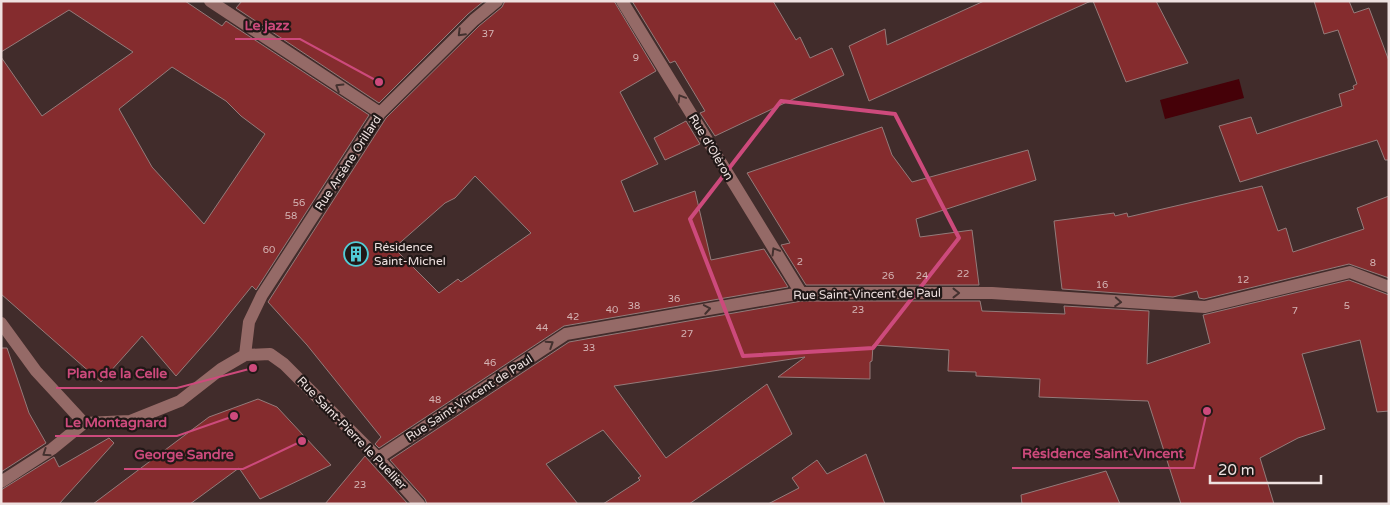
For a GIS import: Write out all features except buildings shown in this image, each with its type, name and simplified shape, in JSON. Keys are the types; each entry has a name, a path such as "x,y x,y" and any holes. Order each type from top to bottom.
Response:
{"street":[{"path":"210,1 380,113"},
{"name":"Rue Arsène Orillard","path":"245,355 249,322 262,295 380,113 474,20 497,1"},
{"name":"Rue d'Oléron","path":"622,1 800,293"},
{"name":"Rue Saint-Vincent de Paul","path":"378,458 566,334 800,293 992,293 1205,308 1350,272 1389,287"},
{"path":"1,323 36,371 84,423"},
{"name":"Rue Saint-Pierre le Puellier","path":"245,355 270,354 284,364 378,458 419,504"},
{"path":"1,482 52,449 84,423 130,421 180,401 221,369 245,355"}],"highlighted area":[{"path":"781,101 895,114 959,238 873,348 743,356 690,219"}],"shaded area":[{"path":"1239,79 1244,98 1165,119 1160,100"}],"place":[{"name":"Le jazz","path":"379,82"},
{"name":"Résidence Saint-Michel","path":"356,254"},
{"name":"Plan de la Celle","path":"253,368"},
{"name":"Résidence Saint-Vincent","path":"1207,411"},
{"name":"Le Montagnard","path":"234,416"},
{"name":"George Sandre","path":"302,441"}]}
